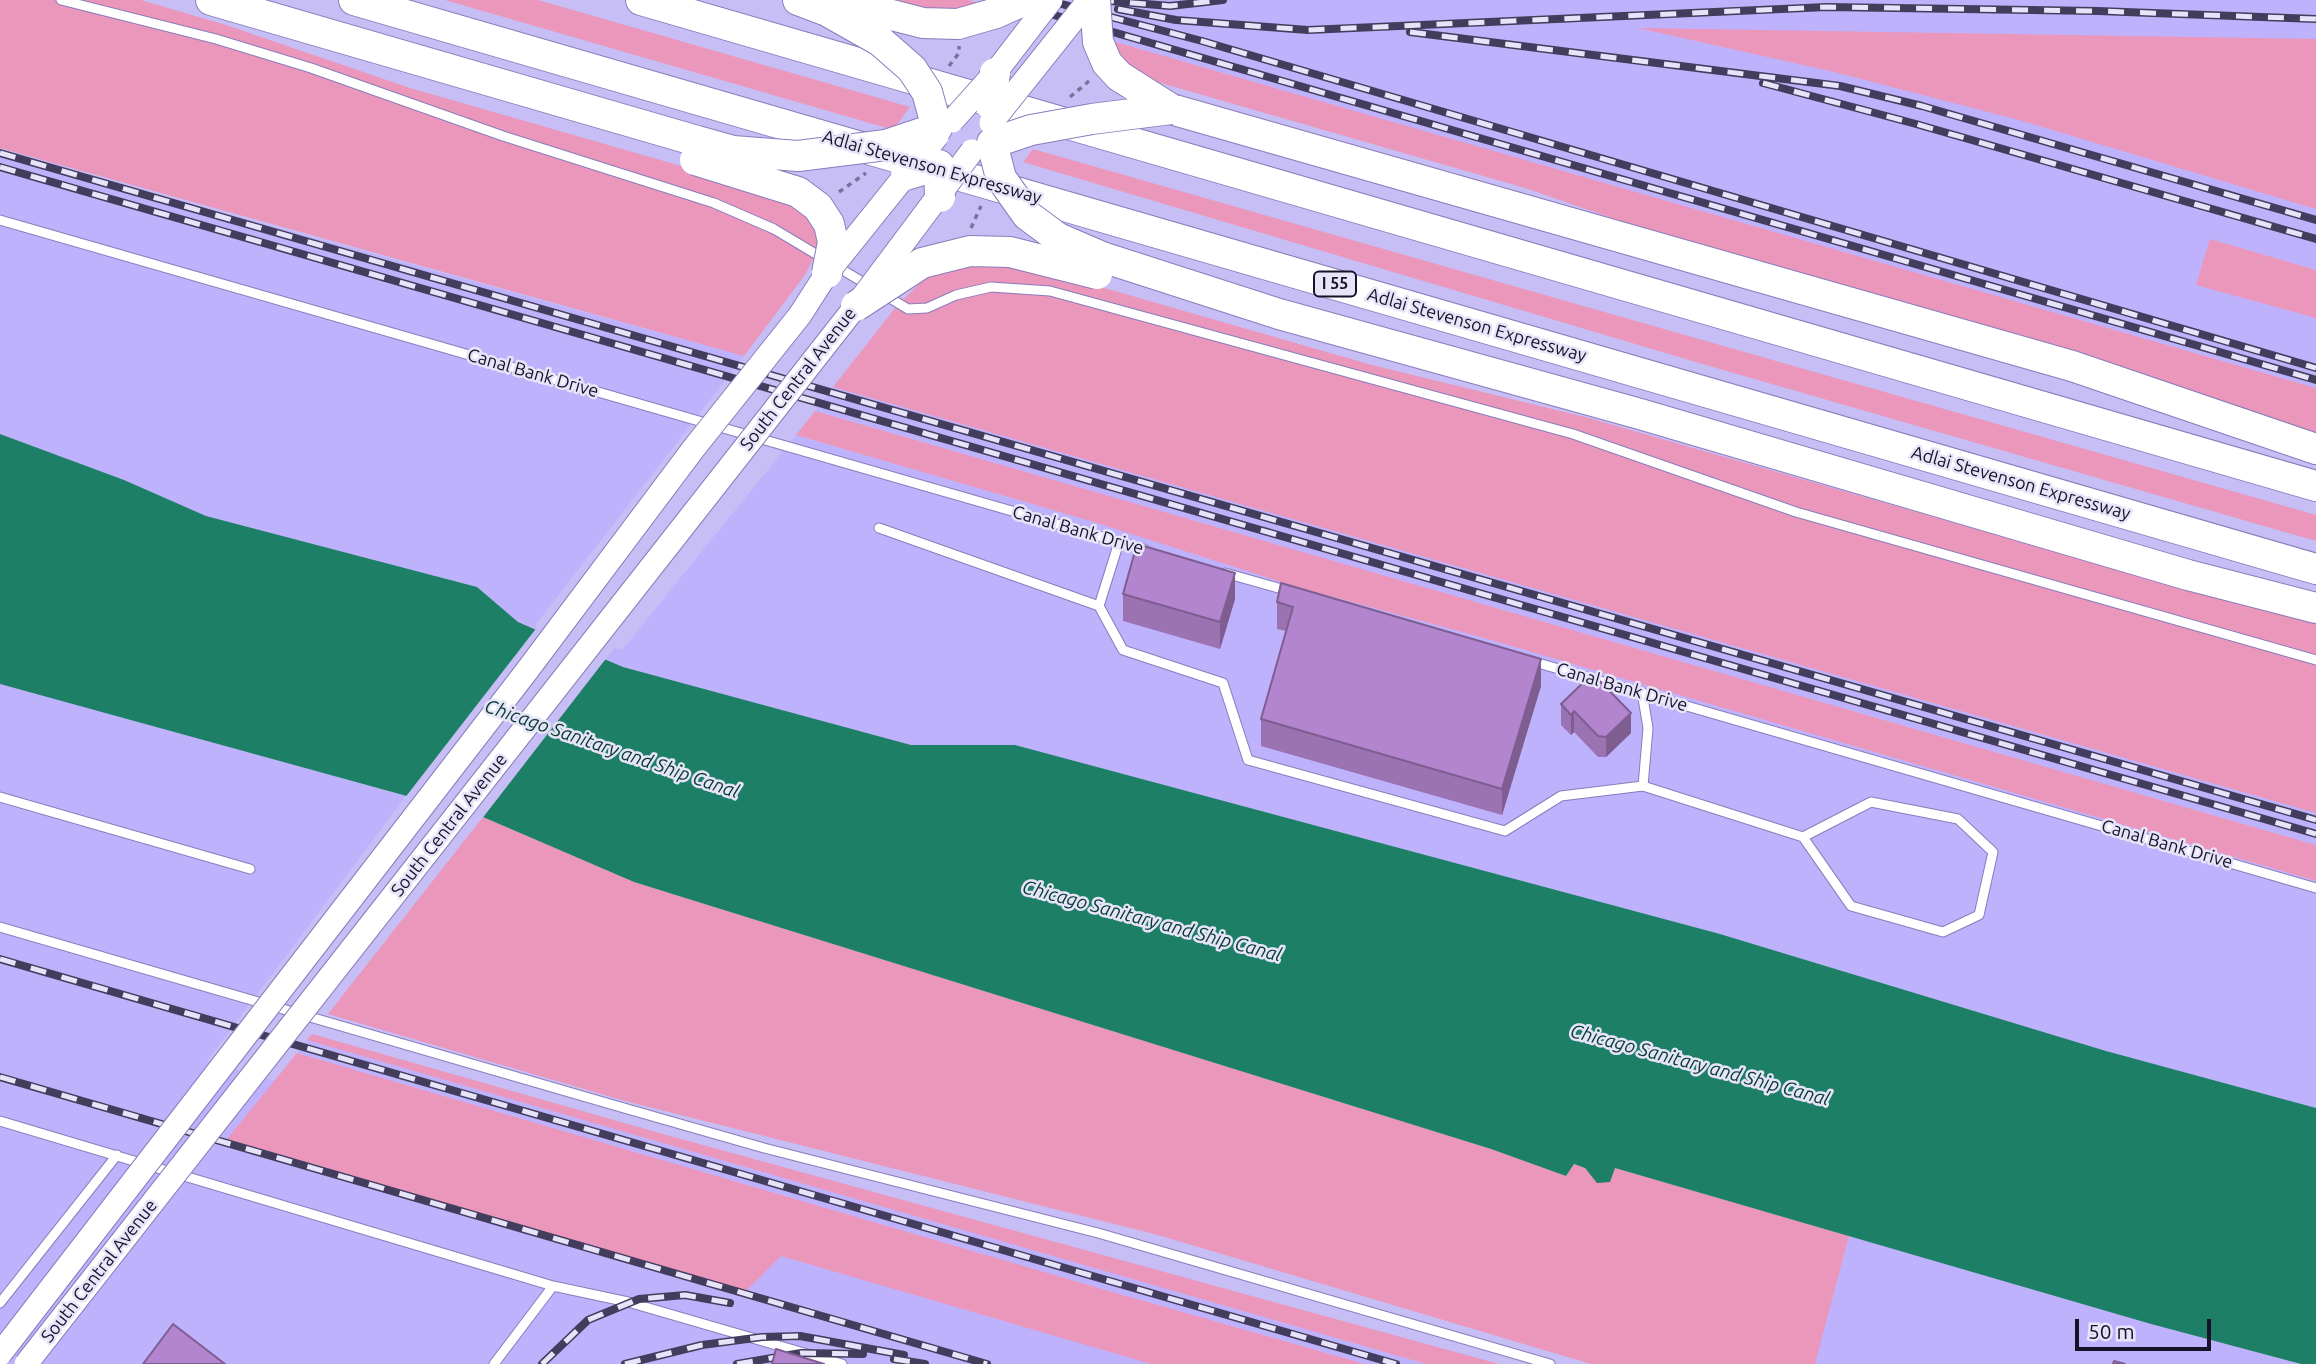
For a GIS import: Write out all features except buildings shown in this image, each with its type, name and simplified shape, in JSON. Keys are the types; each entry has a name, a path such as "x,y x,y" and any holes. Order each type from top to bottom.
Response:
{"highway":[{"path":"211,0 516,91 527,98 596,125 694,150 798,192 818,207 829,223 833,242 827,273"},
{"name":"Adlai Stevenson Expressway","path":"354,0 2316,569"},
{"path":"641,0 2316,486"},
{"path":"798,0 923,23 958,24 996,13 1025,0"},
{"path":"1095,0 1098,42 1107,63 1119,76 1171,109 2072,366 2316,449"},
{"path":"830,6 880,41 912,69 927,92 941,138 940,197"},
{"path":"694,150 798,156 941,138 993,114 1031,130 1092,118 1171,109"},
{"path":"906,175 941,138 993,114"},
{"path":"993,114 1001,178 1027,215 1100,265"},
{"path":"856,306 922,262 970,251 1010,252 1100,265 1640,414 2188,575 2316,608"}],"main road":[{"name":"South Central Avenue","path":"26,1364 940,197 993,114 1051,0"},
{"name":"South Central Avenue","path":"993,114 1089,0"},
{"name":"South Central Avenue","path":"0,1354 518,683 694,448 800,315 827,273 906,175"}],"lane":[{"path":"61,0 216,39 311,68 528,144 714,203 774,229 908,309 927,308 956,295 991,287 1051,291 1573,434 1796,512 2316,660"},
{"name":"Canal Bank Drive","path":"0,220 1159,554"},
{"path":"879,528 1099,606 1123,650 1223,683 1248,760 1505,831 1561,796 1643,786 1803,837 1851,906 1943,932 1979,915 1993,852 1958,819 1871,802 1803,837"},
{"path":"1099,606 1119,542"},
{"path":"1213,569 1293,592"},
{"name":"Canal Bank Drive","path":"1521,658 2316,888"},
{"path":"1642,692 1648,728 1643,786"},
{"path":"0,797 250,869"},
{"path":"0,927 764,1148 1098,1233 1550,1364"},
{"path":"0,1121 553,1286 628,1303 842,1364"},
{"path":"0,1303 117,1155"},
{"path":"494,1364 553,1286"}],"path":[{"path":"947,68 959,53 959,40"},
{"path":"1063,103 1089,81"},
{"path":"839,192 861,178 873,164"},
{"path":"968,233 981,206"}],"shaded area":[{"path":"0,0 141,0 226,25 410,88 789,197 806,210 818,230 818,249 805,275 744,356 0,148"},
{"path":"445,0 538,0 910,107 895,127 887,128"},
{"path":"872,0 969,0 983,4 932,13"},
{"path":"1125,0 2316,0 2316,270 2210,239 2197,285 2316,318 2316,388 1112,41 1112,23"},
{"path":"1638,28 2316,39 2316,209 2019,120 1834,72"},
{"path":"1112,41 2316,388 2316,436 1713,253 1525,188 1140,77 1118,58"},
{"path":"0,148 202,207 744,356 536,624 536,628 518,622 477,587 206,516 124,480 0,434"},
{"path":"1033,149 2316,515 2316,541 1706,365 1023,162"},
{"path":"2210,239 2316,270 2316,318 2196,285"},
{"path":"1000,262 1094,285 1372,365 1589,418 2080,559 2316,623 2316,813 833,387 896,307 923,280 955,266"},
{"path":"833,387 2316,813 2316,845 815,411"},
{"path":"815,411 2316,845 2316,881 1484,638 1297,587 1094,522 796,435"},
{"path":"796,435 1094,522 1297,587 1484,638 2316,881 2316,1108 2106,1051 1720,934 1015,745 911,745 623,667 606,659 614,648 622,650"},
{"path":"0,684 406,796 207,1061 1247,1364 0,1364"},
{"path":"483,817 634,882 1491,1149 1566,1176 1573,1164 1585,1168 1597,1182 1615,1168 1849,1236 1815,1364 1591,1364 1158,1235 625,1101 328,1014"},
{"path":"312,1034 663,1134 1499,1364 1426,1364 307,1040"},
{"path":"307,1040 1426,1364 1365,1364 1109,1291 297,1053"},
{"path":"297,1053 1365,1364 1151,1364 781,1256 746,1291 227,1139"},
{"path":"1849,1236 2151,1324 2301,1364 1815,1364"}],"water":[{"name":"Chicago Sanitary and Ship Canal","path":"0,434 124,480 206,516 477,587 518,622 623,667 911,745 1015,745 1720,934 2106,1051 2316,1108 2316,1364 2301,1364 2151,1324 1615,1168 1610,1182 1597,1183 1585,1168 1574,1164 1566,1176 1491,1149 634,882 483,817 0,684"}],"pier":[{"path":"536,624 608,656 481,820 404,799 538,626"}],"railway":[{"path":"1002,0 2316,380"},
{"path":"1046,0 1202,41 2316,368"},
{"path":"1098,0 1170,6 1223,0"},
{"path":"1118,9 1176,20 1308,30 1827,7 2098,11 2316,19"},
{"path":"1410,32 1840,86 1922,106 2316,220"},
{"path":"1763,83 2316,239"},
{"path":"0,153 2316,820"},
{"path":"0,167 2316,834"},
{"path":"0,959 1396,1364"},
{"path":"0,1077 987,1364"},
{"path":"542,1364 588,1320 639,1299 685,1295 730,1303"},
{"path":"625,1364 702,1345 762,1337 800,1336 904,1355"},
{"path":"737,1364 801,1353 863,1354"},
{"path":"894,1359 925,1364"}]}
